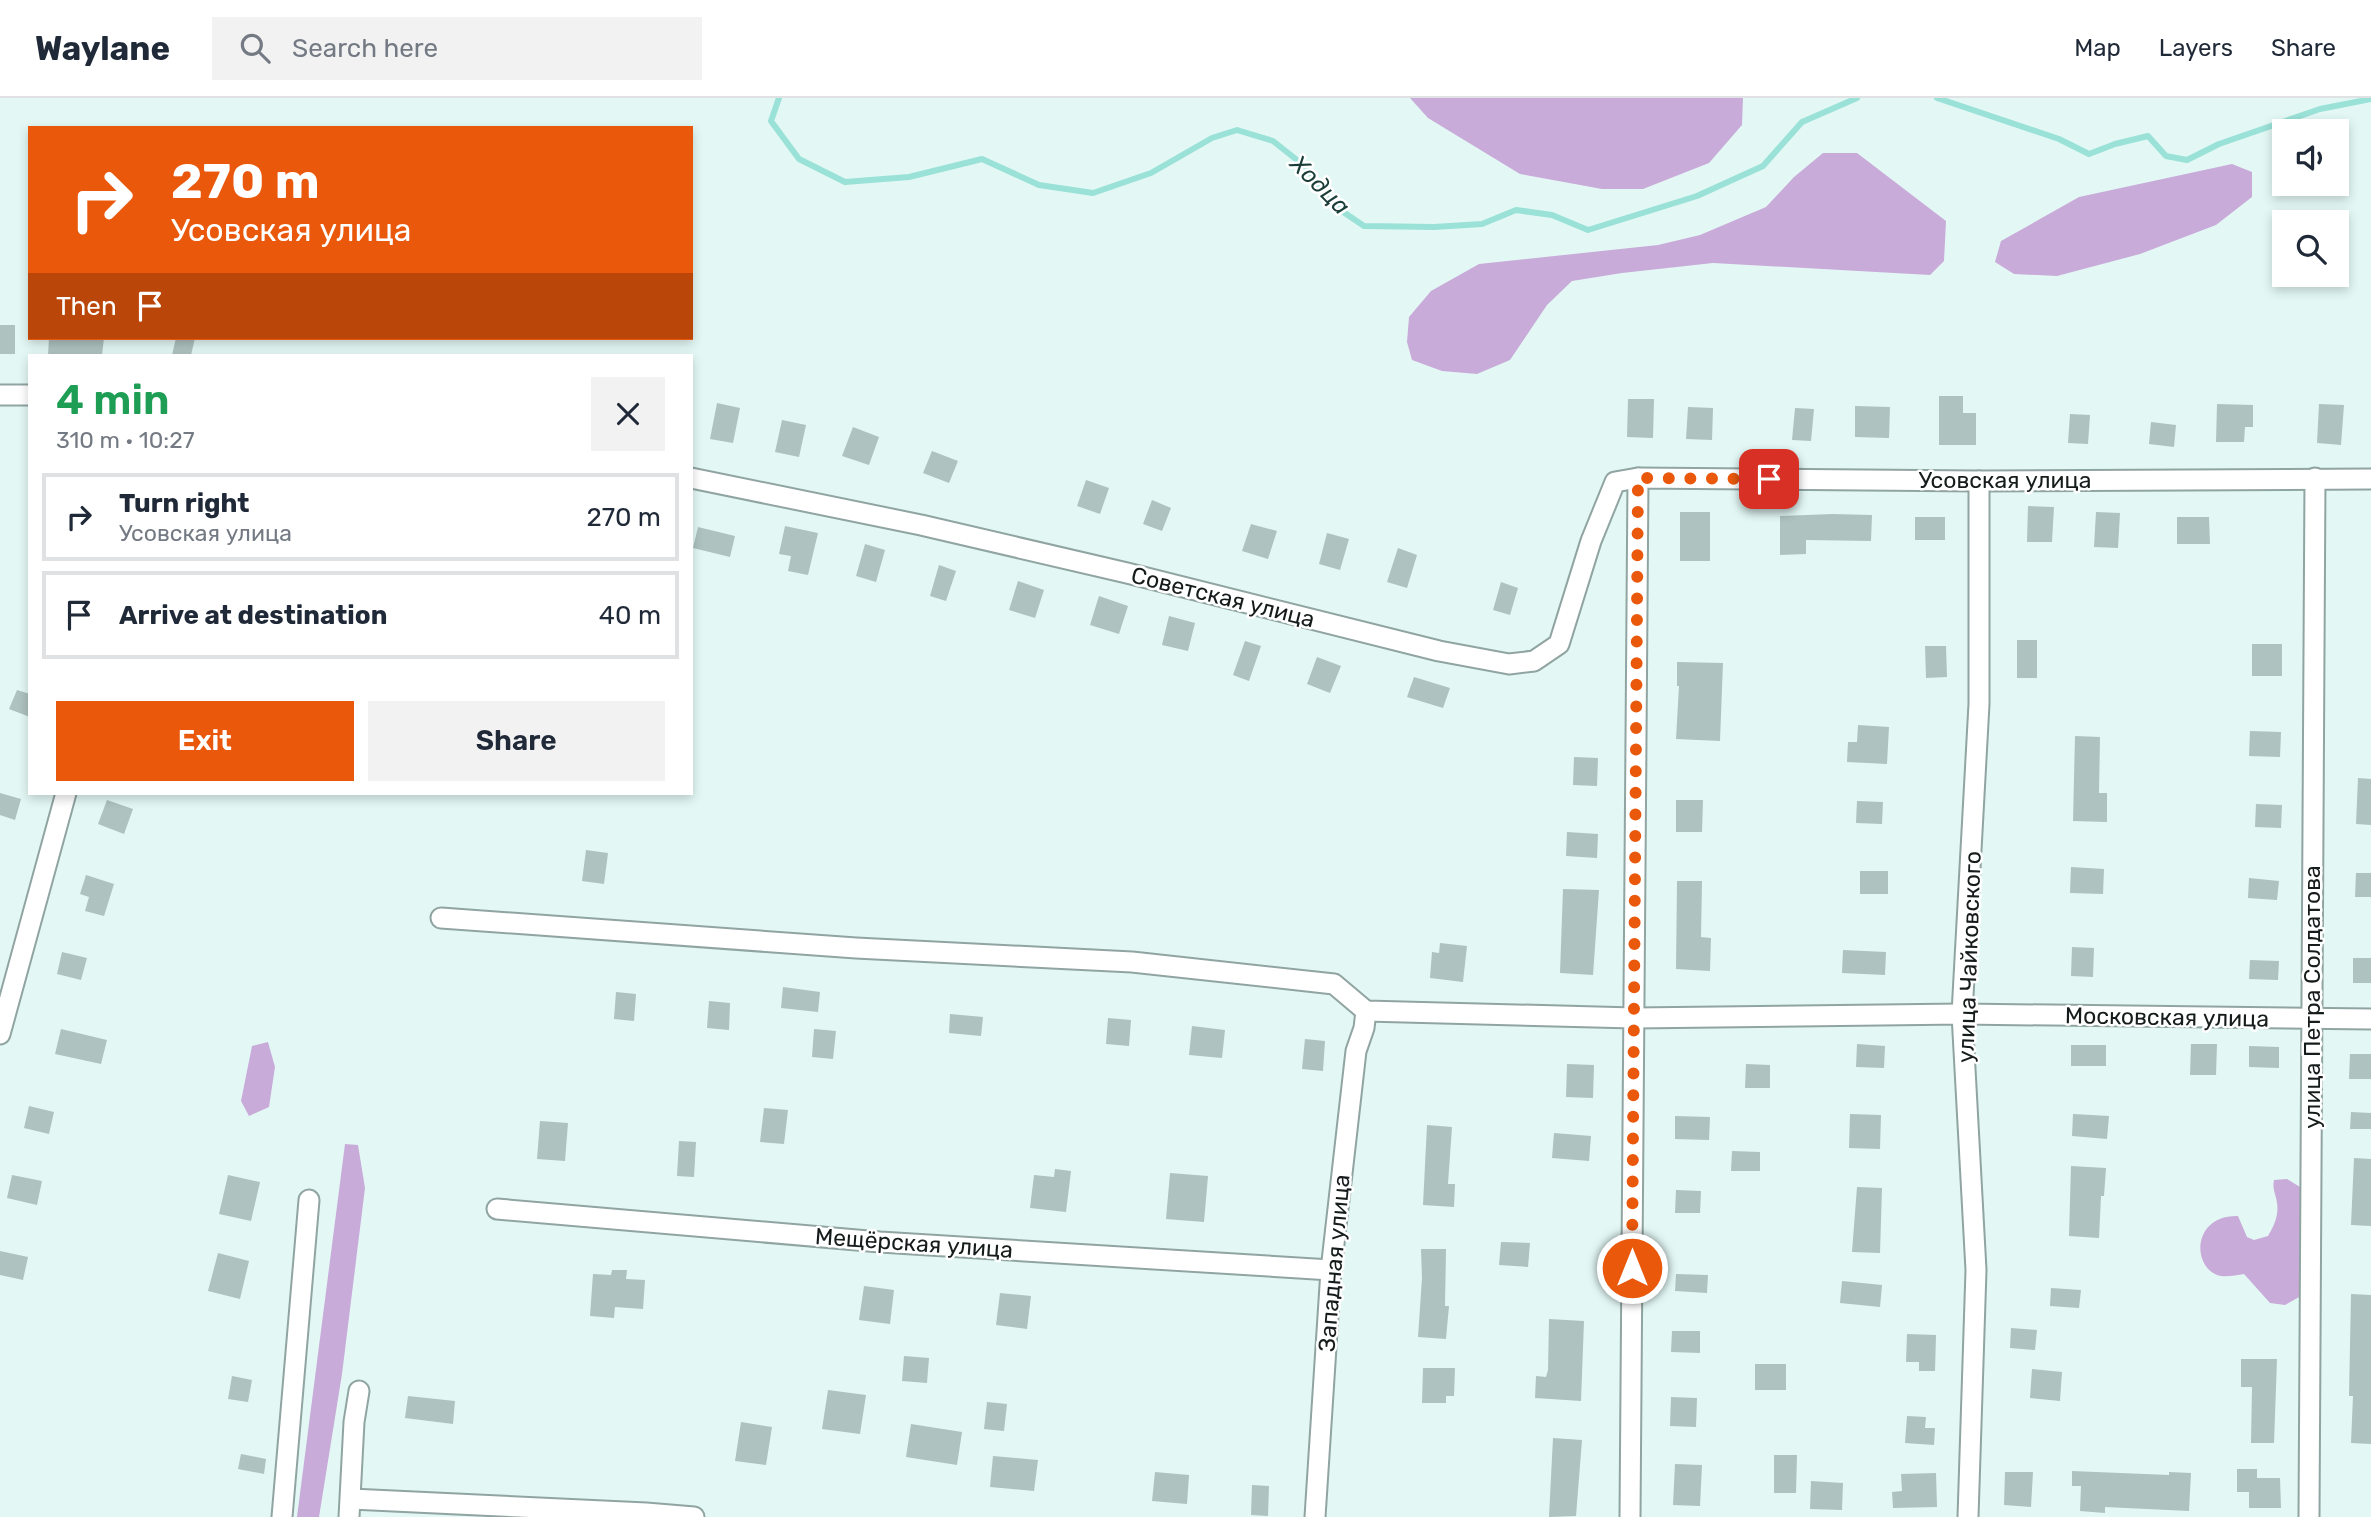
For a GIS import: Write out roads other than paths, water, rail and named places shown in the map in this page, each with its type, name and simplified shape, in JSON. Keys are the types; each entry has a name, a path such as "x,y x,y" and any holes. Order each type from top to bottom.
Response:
{"street":[{"path":"0,395 28,395"},
{"name":"Советская улица","path":"693,478 922,525 1439,651 1509,664 1534,662 1559,644 1591,541 1615,482 1638,478"},
{"path":"1630,1517 1638,478"},
{"name":"Усовская улица","path":"1638,478 1979,481 2371,479"},
{"name":"улица Петра Солдатова","path":"2309,1517 2315,478"},
{"name":"улица Чайковского","path":"1968,1517 1976,1270 1962,1014 1979,704 1979,481"},
{"path":"0,1034 65,795"},
{"path":"441,918 856,948 1132,962 1334,984 1366,1012"},
{"name":"Московская улица","path":"1366,1012 1634,1018 1962,1014 2371,1019"},
{"name":"Западная улица","path":"1315,1517 1331,1270 1356,1051 1366,1012"},
{"path":"282,1517 309,1200"},
{"name":"Мещёрская улица","path":"497,1209 880,1242 1331,1270"},
{"path":"359,1391 354,1422 350,1508 646,1513 694,1517"}],"waterway":[{"name":"Ходца","path":"779,98 771,121 799,159 845,182 909,177 982,159 1039,185 1093,193 1151,173 1212,138 1237,130 1273,141 1307,168 1330,203 1364,226 1434,227 1482,224 1516,210 1552,215 1588,230 1697,196 1763,166 1802,122 1857,98"},
{"name":"Ходца","path":"1937,98 2059,139 2089,154 2148,136 2166,156 2187,160 2219,144 2320,109 2371,99"}]}
